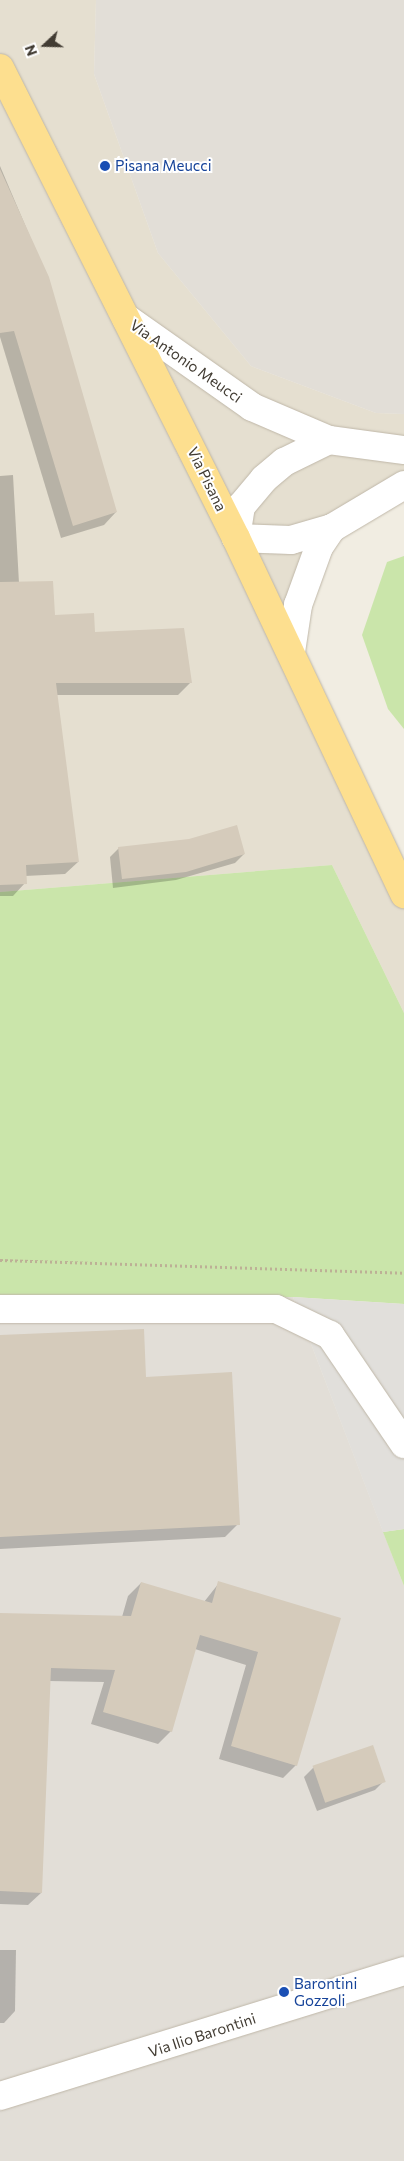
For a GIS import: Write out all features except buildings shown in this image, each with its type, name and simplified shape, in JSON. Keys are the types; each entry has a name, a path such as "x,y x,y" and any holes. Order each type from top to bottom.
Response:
{"main road":[{"name":"Via Pisana","path":"0,68 236,538 402,886"}],"street":[{"name":"Via Antonio Meucci","path":"126,318 224,390 330,440 404,450"},
{"path":"330,440 284,462 264,479 241,506 236,538 291,540 332,528 404,485"},
{"path":"291,652 308,570 332,528"},
{"path":"0,1309 276,1309 330,1336 404,1444"},
{"name":"Via Ilio Barontini","path":"0,2096 404,1970"}],"path":[{"path":"0,1260 404,1272"}],"shaded area":[{"path":"0,0 96,0 94,74 158,253 251,366 376,413 404,414 404,485 332,528 291,652 404,881 404,1013 332,865 0,892"},
{"path":"96,0 404,0 404,414 376,413 251,366 158,253 94,74"},
{"path":"293,1297 404,1586 404,2161 0,2161 0,1300"},
{"path":"293,1297 404,1304 404,1529 383,1532"}],"green space":[{"path":"404,556 404,729 388,709 362,635 387,562"},
{"path":"332,865 404,1013 404,1304 293,1297 0,1300 0,892"},
{"path":"404,1529 404,1586 383,1532"}],"place":[{"name":"Pisana Meucci","path":"105,166"},
{"name":"Barontini Gozzoli","path":"284,1992"}]}
